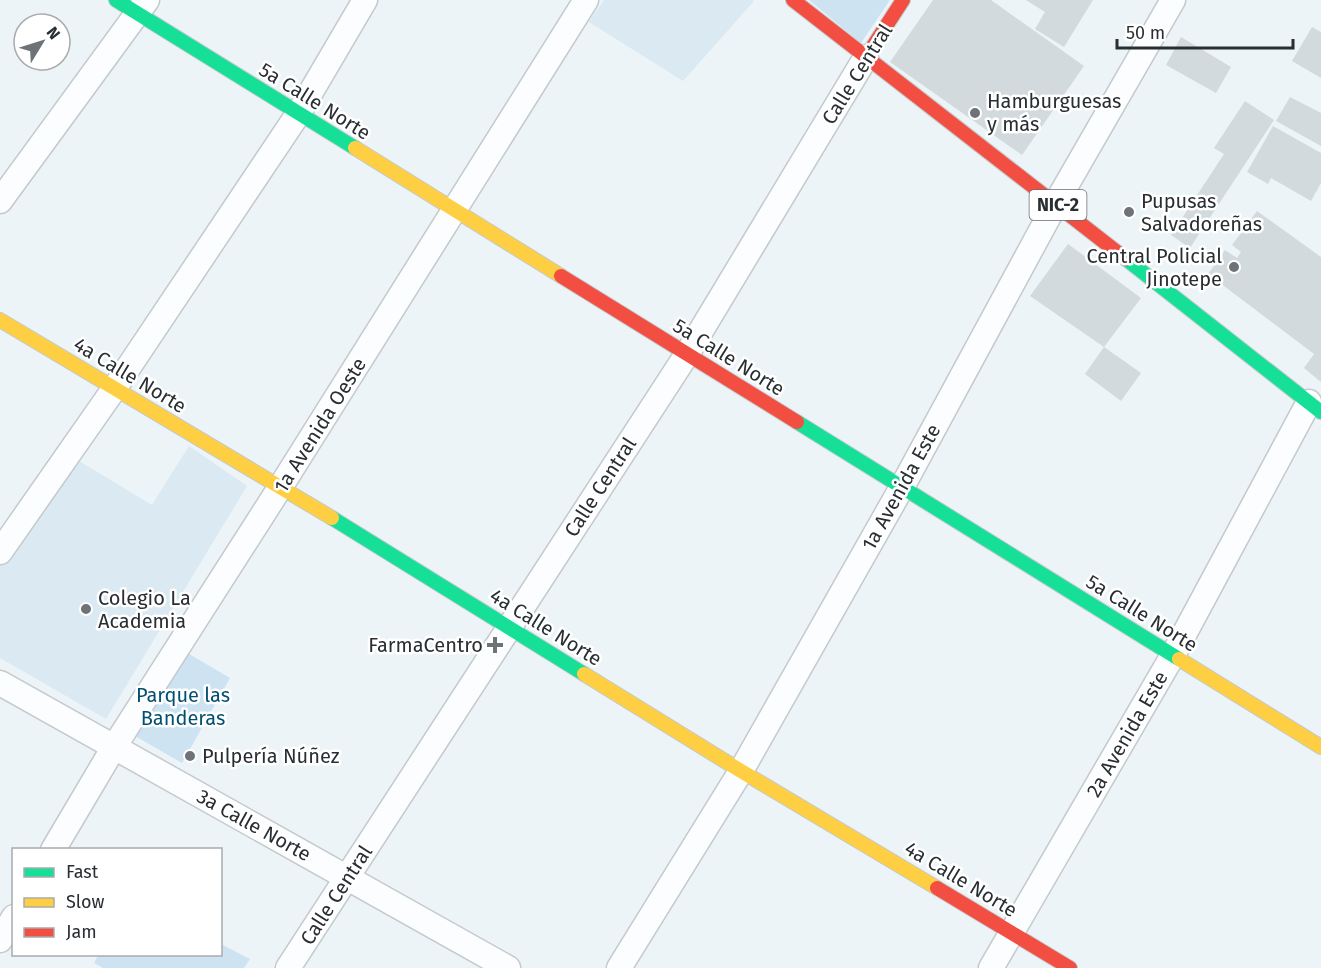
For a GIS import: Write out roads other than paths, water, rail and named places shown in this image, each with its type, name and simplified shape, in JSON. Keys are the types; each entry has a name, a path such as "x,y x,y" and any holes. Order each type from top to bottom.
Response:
{"main road":[{"name":"5a Calle Norte","path":"116,0 142,7 298,114 1321,747"},
{"name":"NIC-2","path":"793,0 1315,407"},
{"name":"Calle Central","path":"866,57 903,0"},
{"name":"4a Calle Norte","path":"0,320 281,486 741,771 1070,968"}],"street":[{"path":"0,552 114,389 298,114 365,0"},
{"name":"1a Avenida Oeste","path":"55,848 114,747 281,486 585,0"},
{"name":"1a Avenida Este","path":"619,968 741,771 902,487 1056,203 1173,0"},
{"path":"0,201 142,7"},
{"name":"Calle Central","path":"288,968 687,354 866,57"},
{"name":"2a Avenida Este","path":"991,968 1315,407"},
{"name":"3a Calle Norte","path":"0,682 508,968"},
{"path":"0,940 12,920"}],"place":[{"name":"Hamburguesas y más","path":"975,113"},
{"name":"Pupusas Salvadoreñas","path":"1129,212"},
{"name":"Central Policial Jinotepe","path":"1234,267"},
{"name":"Colegio La Academia","path":"86,609"},
{"name":"FarmaCentro","path":"495,645"},
{"name":"Pulpería Núñez","path":"190,756"}],"park label":[{"name":"Parque las Banderas","path":"183,706"}]}
